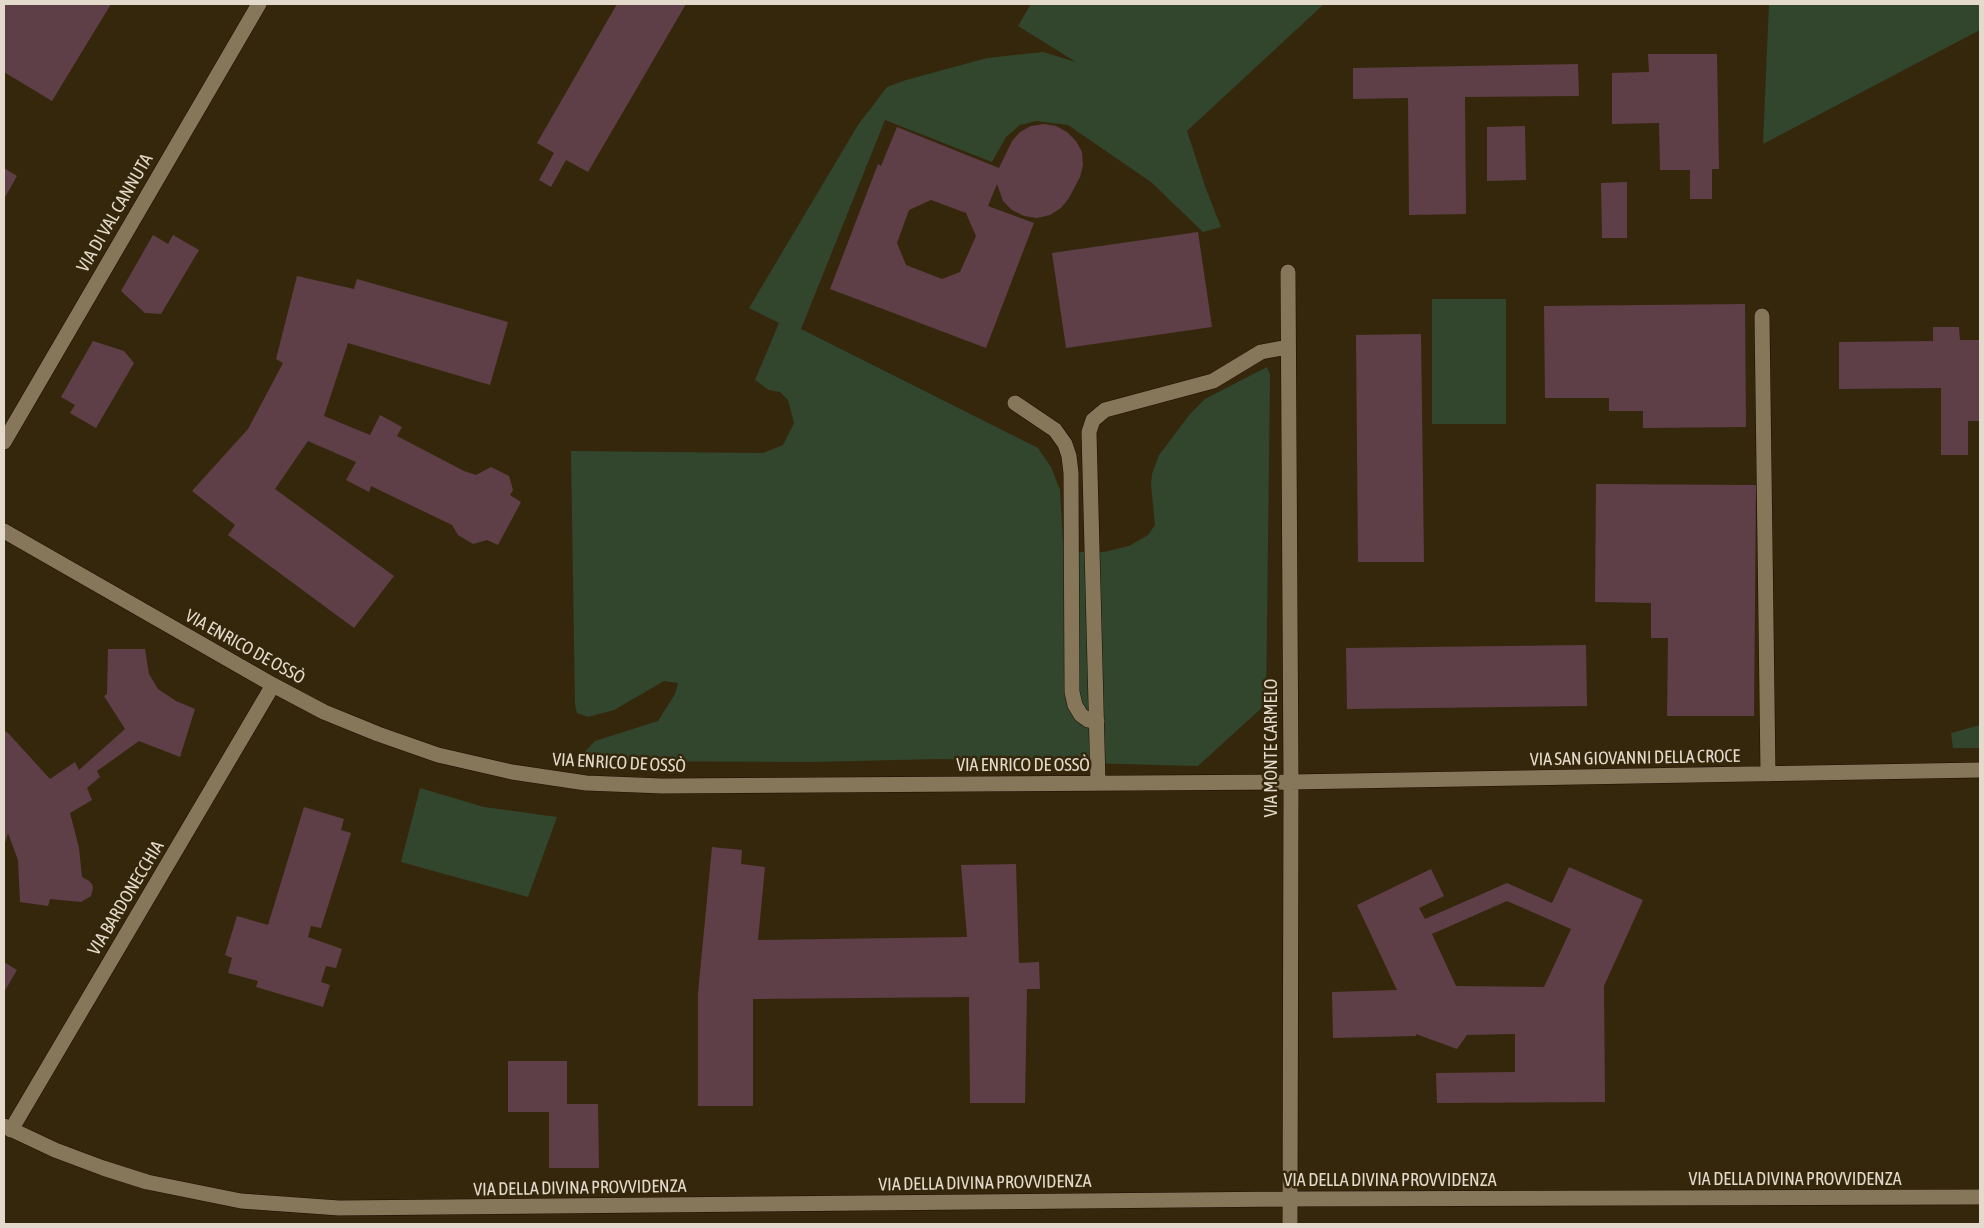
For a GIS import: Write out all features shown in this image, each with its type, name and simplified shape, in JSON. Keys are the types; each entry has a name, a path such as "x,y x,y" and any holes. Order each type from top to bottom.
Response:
{"street":[{"name":"VIA DI VAL CANNUTA","path":"4,442 259,4"},
{"name":"VIA MONTE CARMELO","path":"1288,272 1290,1224"},
{"path":"1762,316 1768,774"},
{"path":"1098,783 1089,432 1092,420 1105,410 1213,381 1261,352 1288,347"},
{"path":"1016,403 1055,430 1065,444 1069,456 1071,473 1072,692 1075,705 1081,715 1088,720 1097,721"},
{"name":"VIA ENRICO DE OSSÒ","path":"4,531 274,686 324,712 414,747 504,771 586,783 662,786 1290,782"},
{"name":"VIA BARDONECCHIA","path":"8,1128 274,686"},
{"name":"VIA SAN GIOVANNI DELLA CROCE","path":"1290,782 1980,770"},
{"name":"VIA DELLA DIVINA PROVVIDENZA","path":"8,1128 87,1162 147,1182 241,1201 314,1207 418,1208 1290,1199 1980,1197"}],"green space":[{"path":"1031,4 1324,4 1187,131 1221,227 1203,232 1151,182 1068,125 1036,121 1020,125 1006,137 992,162 885,120 801,329 1038,448 1051,467 1060,490 1063,543 1078,552 1104,552 1129,546 1148,535 1155,525 1151,485 1152,474 1159,455 1190,414 1205,399 1267,367 1270,375 1266,704 1198,766 939,759 811,762 583,761 582,755 595,741 658,721 675,694 678,683 664,681 614,710 588,717 577,713 575,705 571,451 763,453 783,445 794,423 788,400 780,392 769,390 755,380 779,323 749,308 858,125 887,87 987,58 1043,52 1076,62 1018,26"},
{"path":"1769,4 1980,4 1980,30 1763,144"},
{"path":"1432,299 1506,299 1506,424 1432,424"},
{"path":"1980,725 1980,748 1953,748 1951,733"},
{"path":"420,788 484,807 557,817 528,897 401,862"}],"building":[{"path":"4,4 111,4 52,101 4,72"},
{"path":"617,4 686,4 588,172 566,160 551,187 539,180 554,153 537,143"},
{"path":"1648,54 1717,54 1719,169 1712,169 1712,199 1690,199 1690,170 1660,170 1659,123 1612,124 1612,73 1649,72"},
{"path":"1578,64 1579,96 1465,97 1466,214 1409,215 1408,98 1353,99 1353,68"},
{"path":"1044,124 1056,126 1067,132 1076,141 1082,152 1083,165 1080,177 1069,198 1061,208 1050,215 1037,218 1024,216 1012,210 1003,201 997,184 988,206 1034,223 986,348 830,289 878,164 881,166 897,127 999,168 1012,141 1020,132 1031,126","holes":["931,200 966,213 976,236 960,272 942,279 906,265 897,243 909,210"]},
{"path":"1525,126 1526,180 1487,181 1487,127"},
{"path":"4,168 17,176 4,199"},
{"path":"1627,182 1627,238 1602,238 1601,183"},
{"path":"1198,232 1212,327 1066,348 1052,253"},
{"path":"153,235 168,244 173,235 199,250 161,314 145,313 121,291"},
{"path":"297,276 354,289 357,279 508,322 490,385 348,343 324,416 370,435 380,415 402,427 397,436 464,471 476,475 491,467 509,476 513,490 510,495 521,502 498,545 487,540 473,544 458,535 452,525 371,486 369,492 346,480 356,462 308,441 275,489 394,576 354,628 228,535 235,525 192,491 248,429 283,363 276,359"},
{"path":"1745,304 1746,427 1643,428 1643,411 1609,411 1609,398 1545,398 1544,306"},
{"path":"1933,327 1959,327 1960,340 1980,340 1980,421 1968,421 1968,455 1941,455 1941,388 1839,389 1839,342 1933,341"},
{"path":"1421,334 1424,562 1358,562 1356,335"},
{"path":"93,341 124,351 134,363 96,428 70,413 75,405 61,397"},
{"path":"1596,484 1756,485 1754,716 1667,716 1668,638 1651,638 1651,603 1595,602"},
{"path":"1586,645 1587,706 1347,709 1346,648"},
{"path":"108,649 145,649 149,674 158,689 176,701 195,709 180,757 139,741 97,771 100,777 87,788 92,800 70,813 79,848 82,877 92,884 91,896 81,902 50,899 48,906 20,902 18,860 8,833 4,846 4,730 50,779 75,762 79,770 125,729 104,696 107,694"},
{"path":"304,807 344,819 341,830 351,833 321,928 311,926 308,937 342,949 336,968 326,966 321,982 330,985 323,1007 256,987 258,981 228,973 232,958 225,955 237,916 268,925"},
{"path":"712,847 742,850 741,864 765,867 758,940 967,937 961,865 1016,864 1019,963 1039,962 1040,989 1027,989 1025,1103 970,1103 969,997 753,999 753,1106 698,1106 698,993"},
{"path":"1569,867 1643,900 1604,986 1605,1102 1437,1103 1436,1073 1515,1072 1515,1034 1467,1035 1457,1049 1416,1034 1416,1036 1333,1038 1332,992 1397,990 1357,905 1431,869 1444,896 1419,908 1425,919 1507,883 1552,903","holes":["1507,901 1571,929 1544,987 1456,986 1432,934"]},
{"path":"4,962 17,970 4,992"},
{"path":"508,1061 567,1061 567,1104 598,1104 599,1168 549,1168 549,1112 508,1112"}]}
